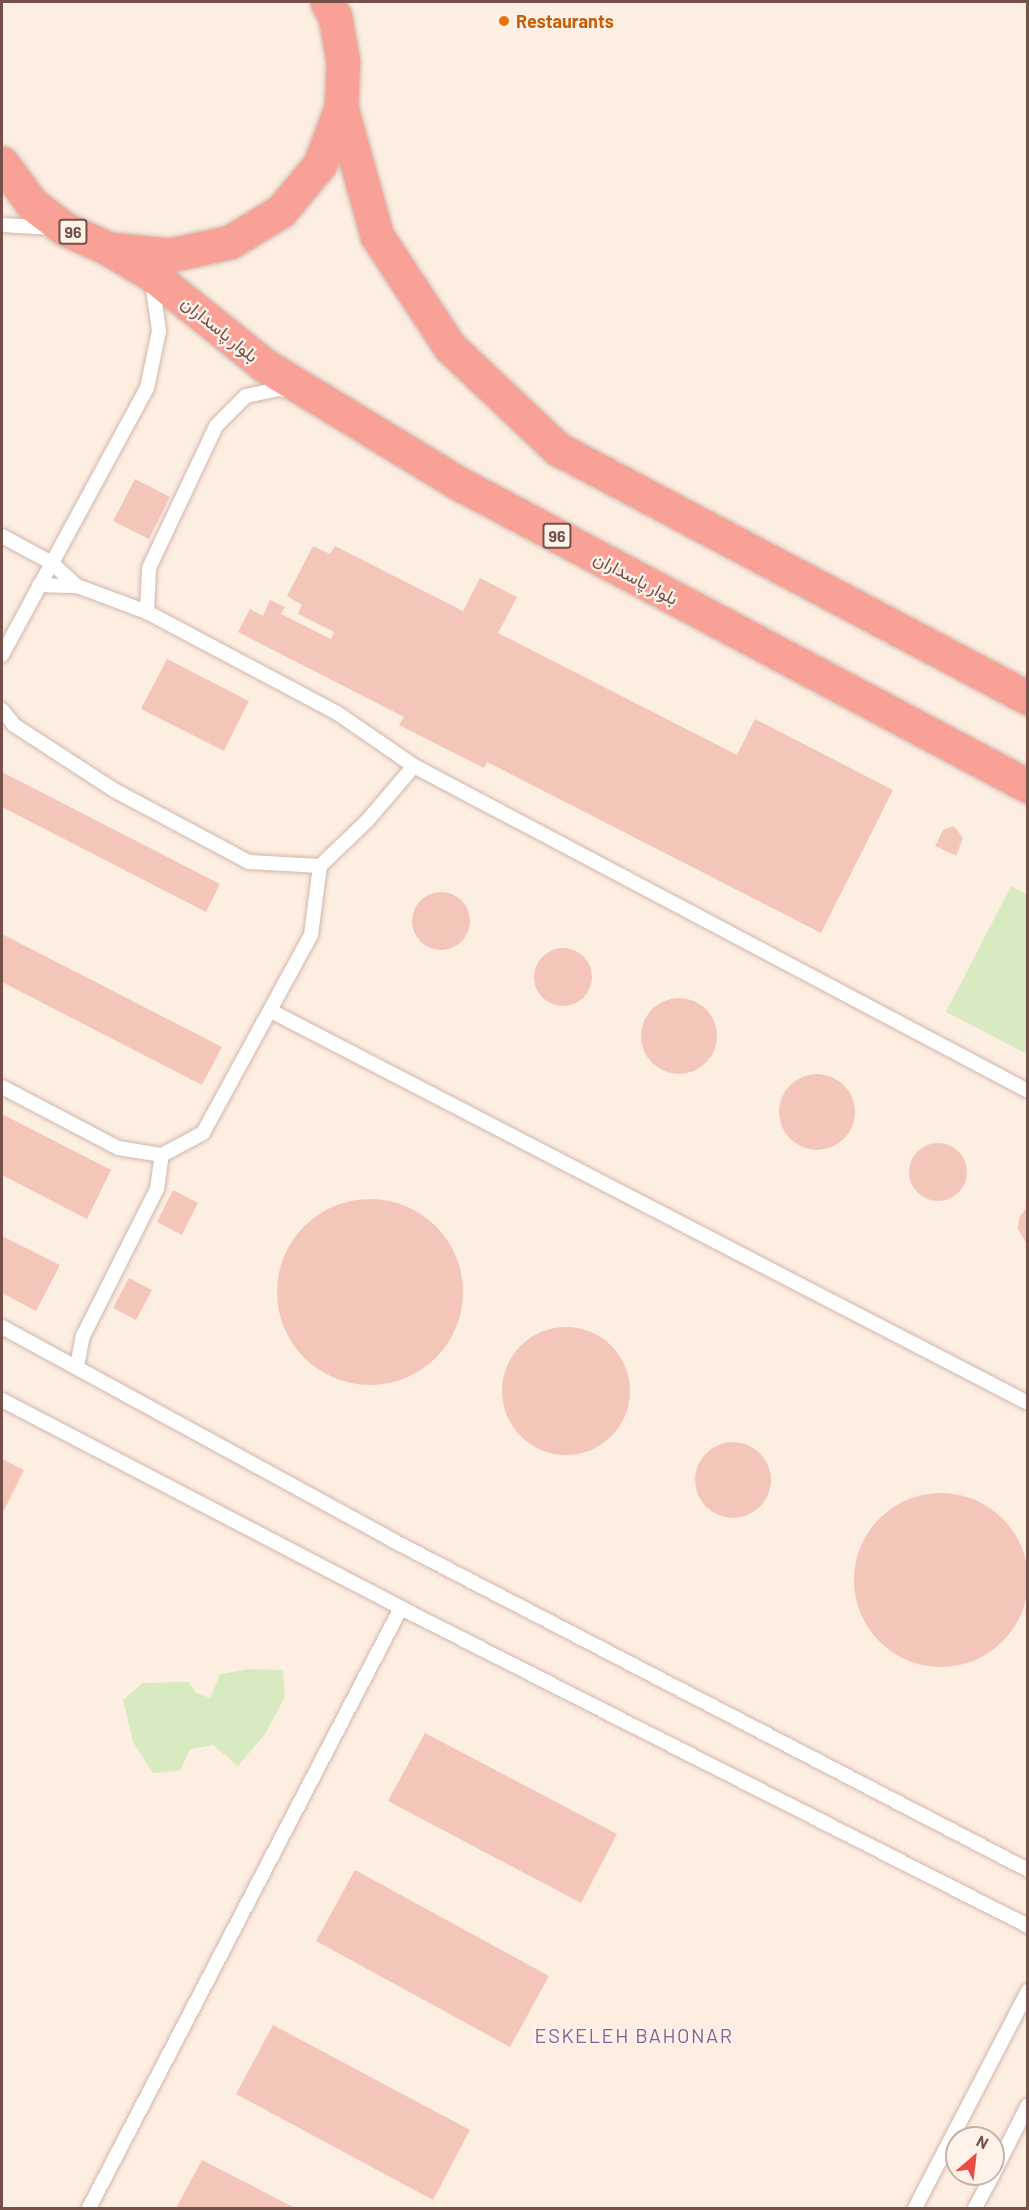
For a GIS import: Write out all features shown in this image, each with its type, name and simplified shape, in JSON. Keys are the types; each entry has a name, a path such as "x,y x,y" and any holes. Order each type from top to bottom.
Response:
{"highway":[{"name":"96","path":"2,163 32,204 64,229 109,249 170,255 230,242 281,211 320,164 341,107 343,62 332,7"},
{"name":"96","path":"341,107 377,236 450,347 558,449 1028,698"},
{"name":"بلوار پاسداران","path":"109,249 151,274 264,365 460,484 1028,786"}],"lane":[{"path":"2,225 64,229"},
{"path":"2,655 147,388 159,331 151,274"},
{"path":"147,612 149,568 216,426 246,396 279,389 311,394"},
{"path":"2,536 52,563 78,586"},
{"path":"39,585 78,586 147,612 337,713 414,766 1028,1091"},
{"path":"2,710 14,725 114,790 249,862 320,866"},
{"path":"2,1087 118,1148 162,1155 202,1133 272,1011 311,935 320,866 367,821 414,766"},
{"path":"272,1011 1028,1402"},
{"path":"77,1366 83,1336 157,1189 162,1155"},
{"path":"2,1327 392,1540 1028,1870"},
{"path":"2,1400 401,1608 1028,1926"},
{"path":"89,2208 401,1608"},
{"path":"915,2208 1028,1990"},
{"path":"1005,2150 1028,2105"},
{"path":"975,2208 987,2186"}],"green space":[{"path":"1011,886 1027,895 1027,1054 946,1012"},
{"path":"249,1669 283,1670 285,1697 265,1734 238,1766 213,1745 190,1749 180,1771 153,1773 133,1742 123,1700 143,1683 188,1682 196,1693 210,1698 220,1674"}],"building":[{"path":"135,479 170,497 149,539 113,521"},
{"path":"313,546 330,554 335,546 463,611 480,578 517,597 498,633 737,755 755,719 893,790 821,933 487,762 484,768 399,725 404,717 238,632 250,609 263,616 270,600 285,607 281,614 331,639 334,632 298,614 302,605 287,596"},
{"path":"167,659 249,701 224,751 141,709"},
{"path":"2,772 220,884 206,912 2,807"},
{"path":"954,826 963,838 956,856 935,846 943,830"},
{"path":"441,892 452,894 465,905 470,921 468,932 457,945 441,950 430,948 417,937 412,921 414,910 425,897"},
{"path":"2,934 222,1047 202,1085 2,982"},
{"path":"563,948 574,950 587,961 592,977 590,988 579,1001 563,1006 552,1004 539,993 534,977 536,966 547,953"},
{"path":"672,998 686,998 700,1004 711,1015 715,1021 717,1036 715,1051 706,1063 694,1072 672,1074 658,1068 647,1057 641,1043 641,1029 647,1015 658,1004"},
{"path":"825,1074 838,1080 849,1091 855,1104 853,1127 838,1144 825,1150 809,1150 796,1144 781,1127 779,1104 785,1091 802,1076"},
{"path":"2,1114 111,1170 87,1219 2,1175"},
{"path":"938,1143 949,1145 962,1156 967,1172 965,1183 954,1196 938,1201 927,1199 914,1188 909,1172 911,1161 922,1148"},
{"path":"173,1190 198,1203 182,1235 157,1222"},
{"path":"370,1199 405,1206 421,1215 435,1227 447,1241 456,1257 463,1292 456,1327 447,1343 435,1357 421,1369 405,1378 370,1385 335,1378 319,1369 305,1357 293,1343 284,1327 277,1292 284,1257 293,1241 305,1227 319,1215 335,1206"},
{"path":"1028,1205 1028,1246 1018,1229 1019,1218"},
{"path":"2,1236 60,1265 36,1311 2,1293"},
{"path":"129,1278 152,1290 136,1320 113,1308"},
{"path":"566,1327 590,1332 611,1346 625,1367 630,1391 625,1415 611,1436 590,1450 566,1455 542,1450 521,1436 507,1415 502,1391 507,1367 521,1346 542,1332"},
{"path":"733,1442 747,1445 760,1453 768,1466 771,1480 768,1494 760,1507 747,1515 733,1518 719,1515 706,1507 698,1494 695,1480 698,1466 706,1453 719,1445"},
{"path":"2,1459 24,1470 2,1514"},
{"path":"941,1493 974,1499 1003,1518 1022,1547 1028,1580 1022,1613 1003,1642 974,1661 941,1667 908,1661 879,1642 860,1613 854,1580 860,1547 879,1518 908,1499"},
{"path":"425,1733 617,1834 581,1903 388,1801"},
{"path":"355,1870 549,1976 510,2047 316,1941"},
{"path":"273,2025 470,2130 433,2200 236,2094"},
{"path":"202,2160 295,2208 176,2208"}],"place":[{"name":"Restaurants","path":"504,21"}],"district":[{"name":"ESKELEH BAHONAR","path":"634,2035"}]}
